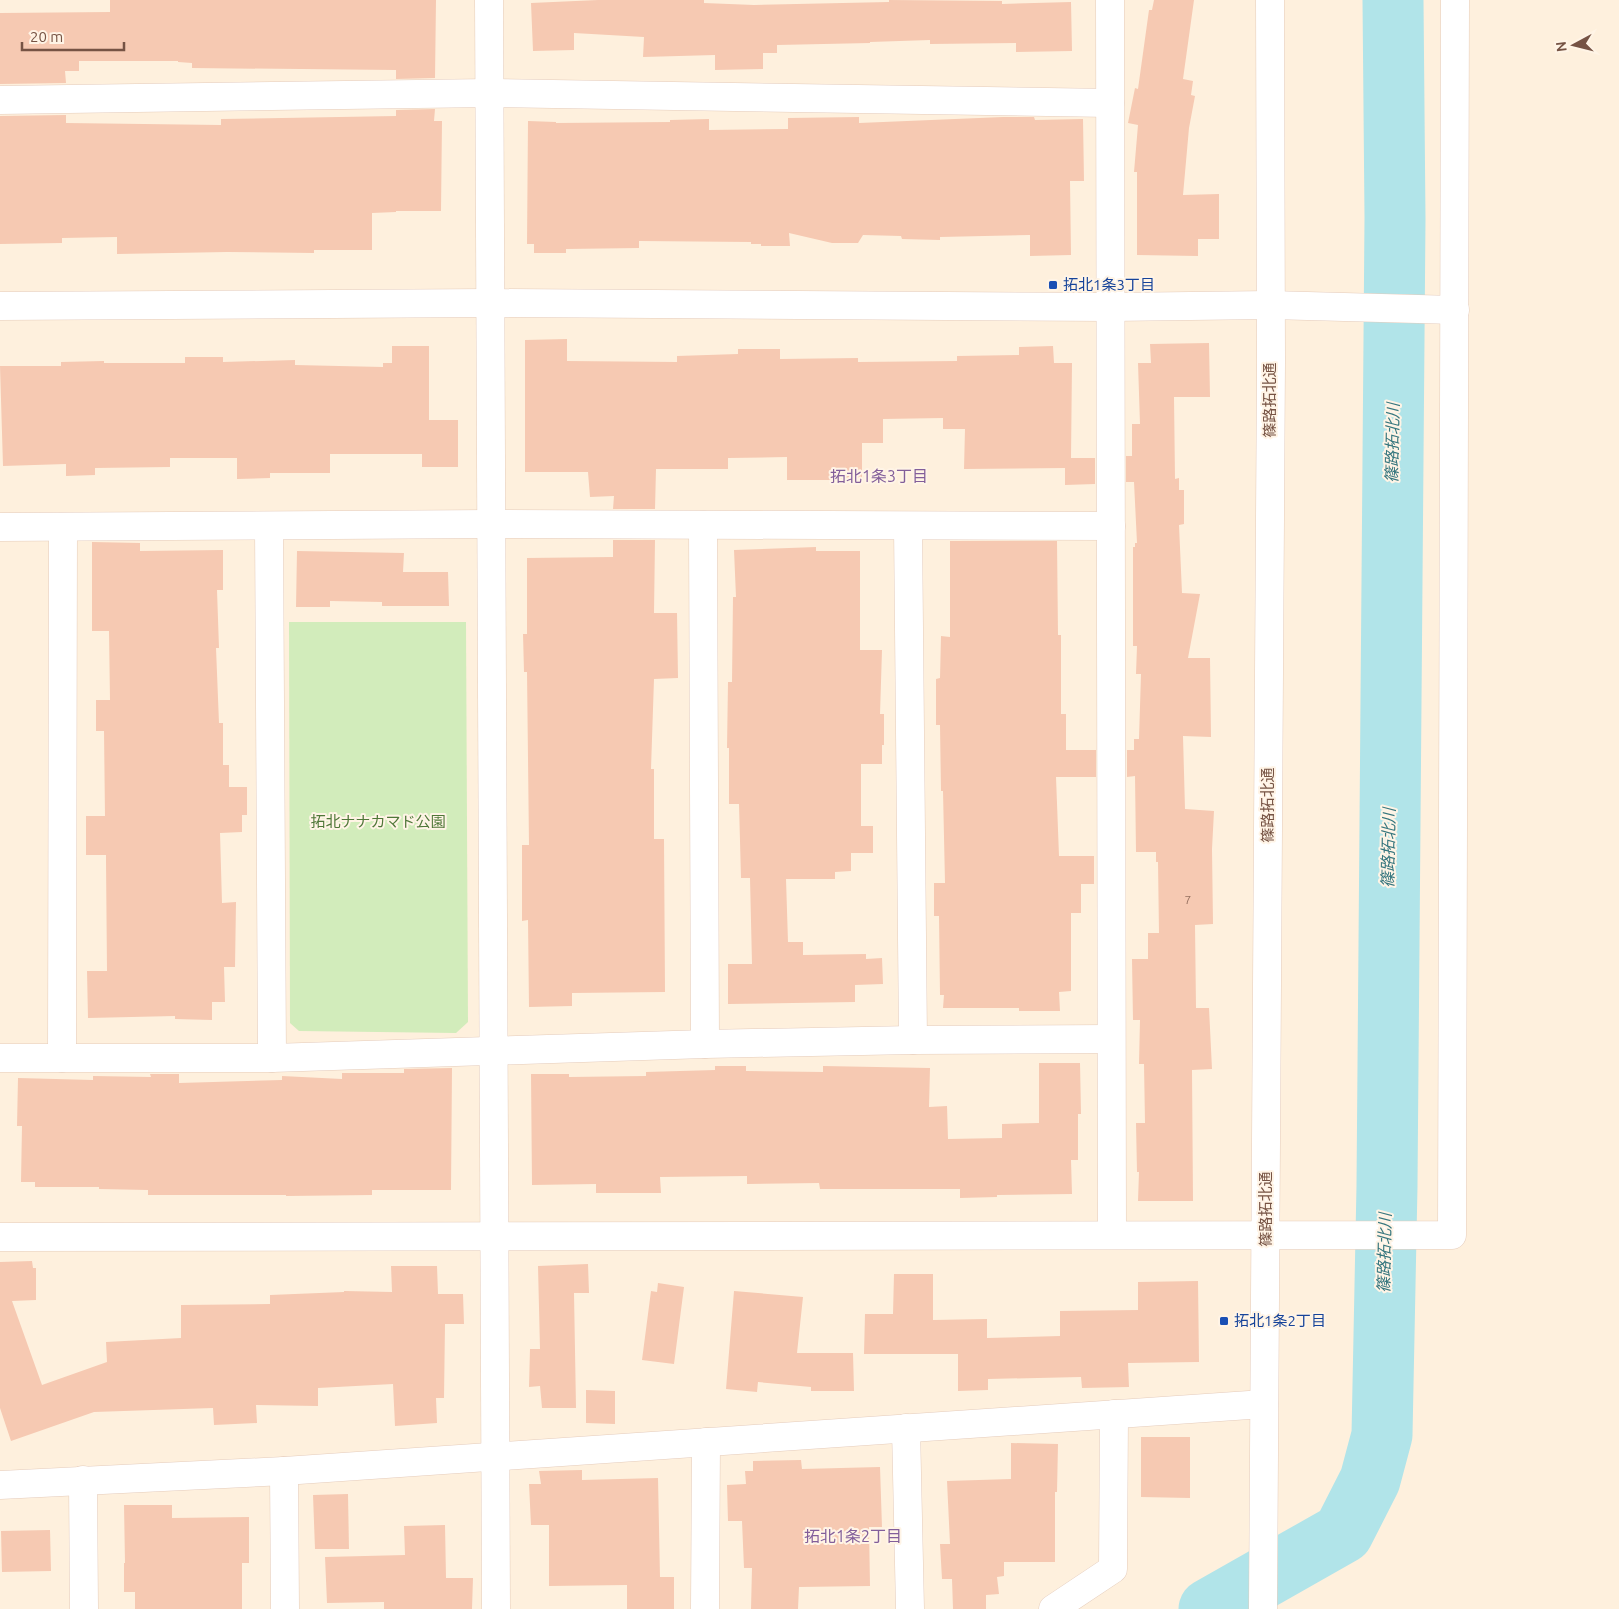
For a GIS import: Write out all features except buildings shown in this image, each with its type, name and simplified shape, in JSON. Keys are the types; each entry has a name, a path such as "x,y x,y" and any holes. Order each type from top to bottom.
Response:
{"street":[{"path":"489,0 492,1052 496,1609"},
{"path":"1110,0 1112,1234"},
{"name":"篠路拓北通","path":"1263,1609 1270,0"},
{"path":"0,1237 1452,1235 1445,310 1455,0"},
{"path":"0,100 489,93 1110,103"},
{"path":"0,306 489,303 1111,308 1270,306 1445,310"},
{"path":"0,527 491,524 1111,526"},
{"path":"703,525 704,1044"},
{"path":"269,526 272,1058"},
{"path":"908,526 913,1040"},
{"path":"62,1058 63,527"},
{"path":"0,1058 272,1058 704,1044 1111,1039"},
{"path":"0,1484 284,1471 1264,1404"},
{"path":"1053,1609 1113,1569 1114,1414"},
{"path":"906,1428 910,1609"},
{"path":"705,1609 706,1442"},
{"path":"284,1471 285,1609"},
{"path":"83,1480 84,1609"}],"green space":[{"name":"拓北ナナカマド公園","path":"289,622 466,622 468,1022 456,1033 299,1031 290,1023"}],"waterway":[{"name":"篠路拓北川","path":"1209,1609 1343,1533 1370,1480 1382,1435 1387,1186 1395,218 1393,0"}],"place":[{"name":"拓北1条3丁目","path":"1053,285"},
{"name":"拓北1条2丁目","path":"1224,1321"}],"district":[{"name":"拓北1条3丁目","path":"879,476"},
{"name":"拓北1条2丁目","path":"853,1536"}]}
